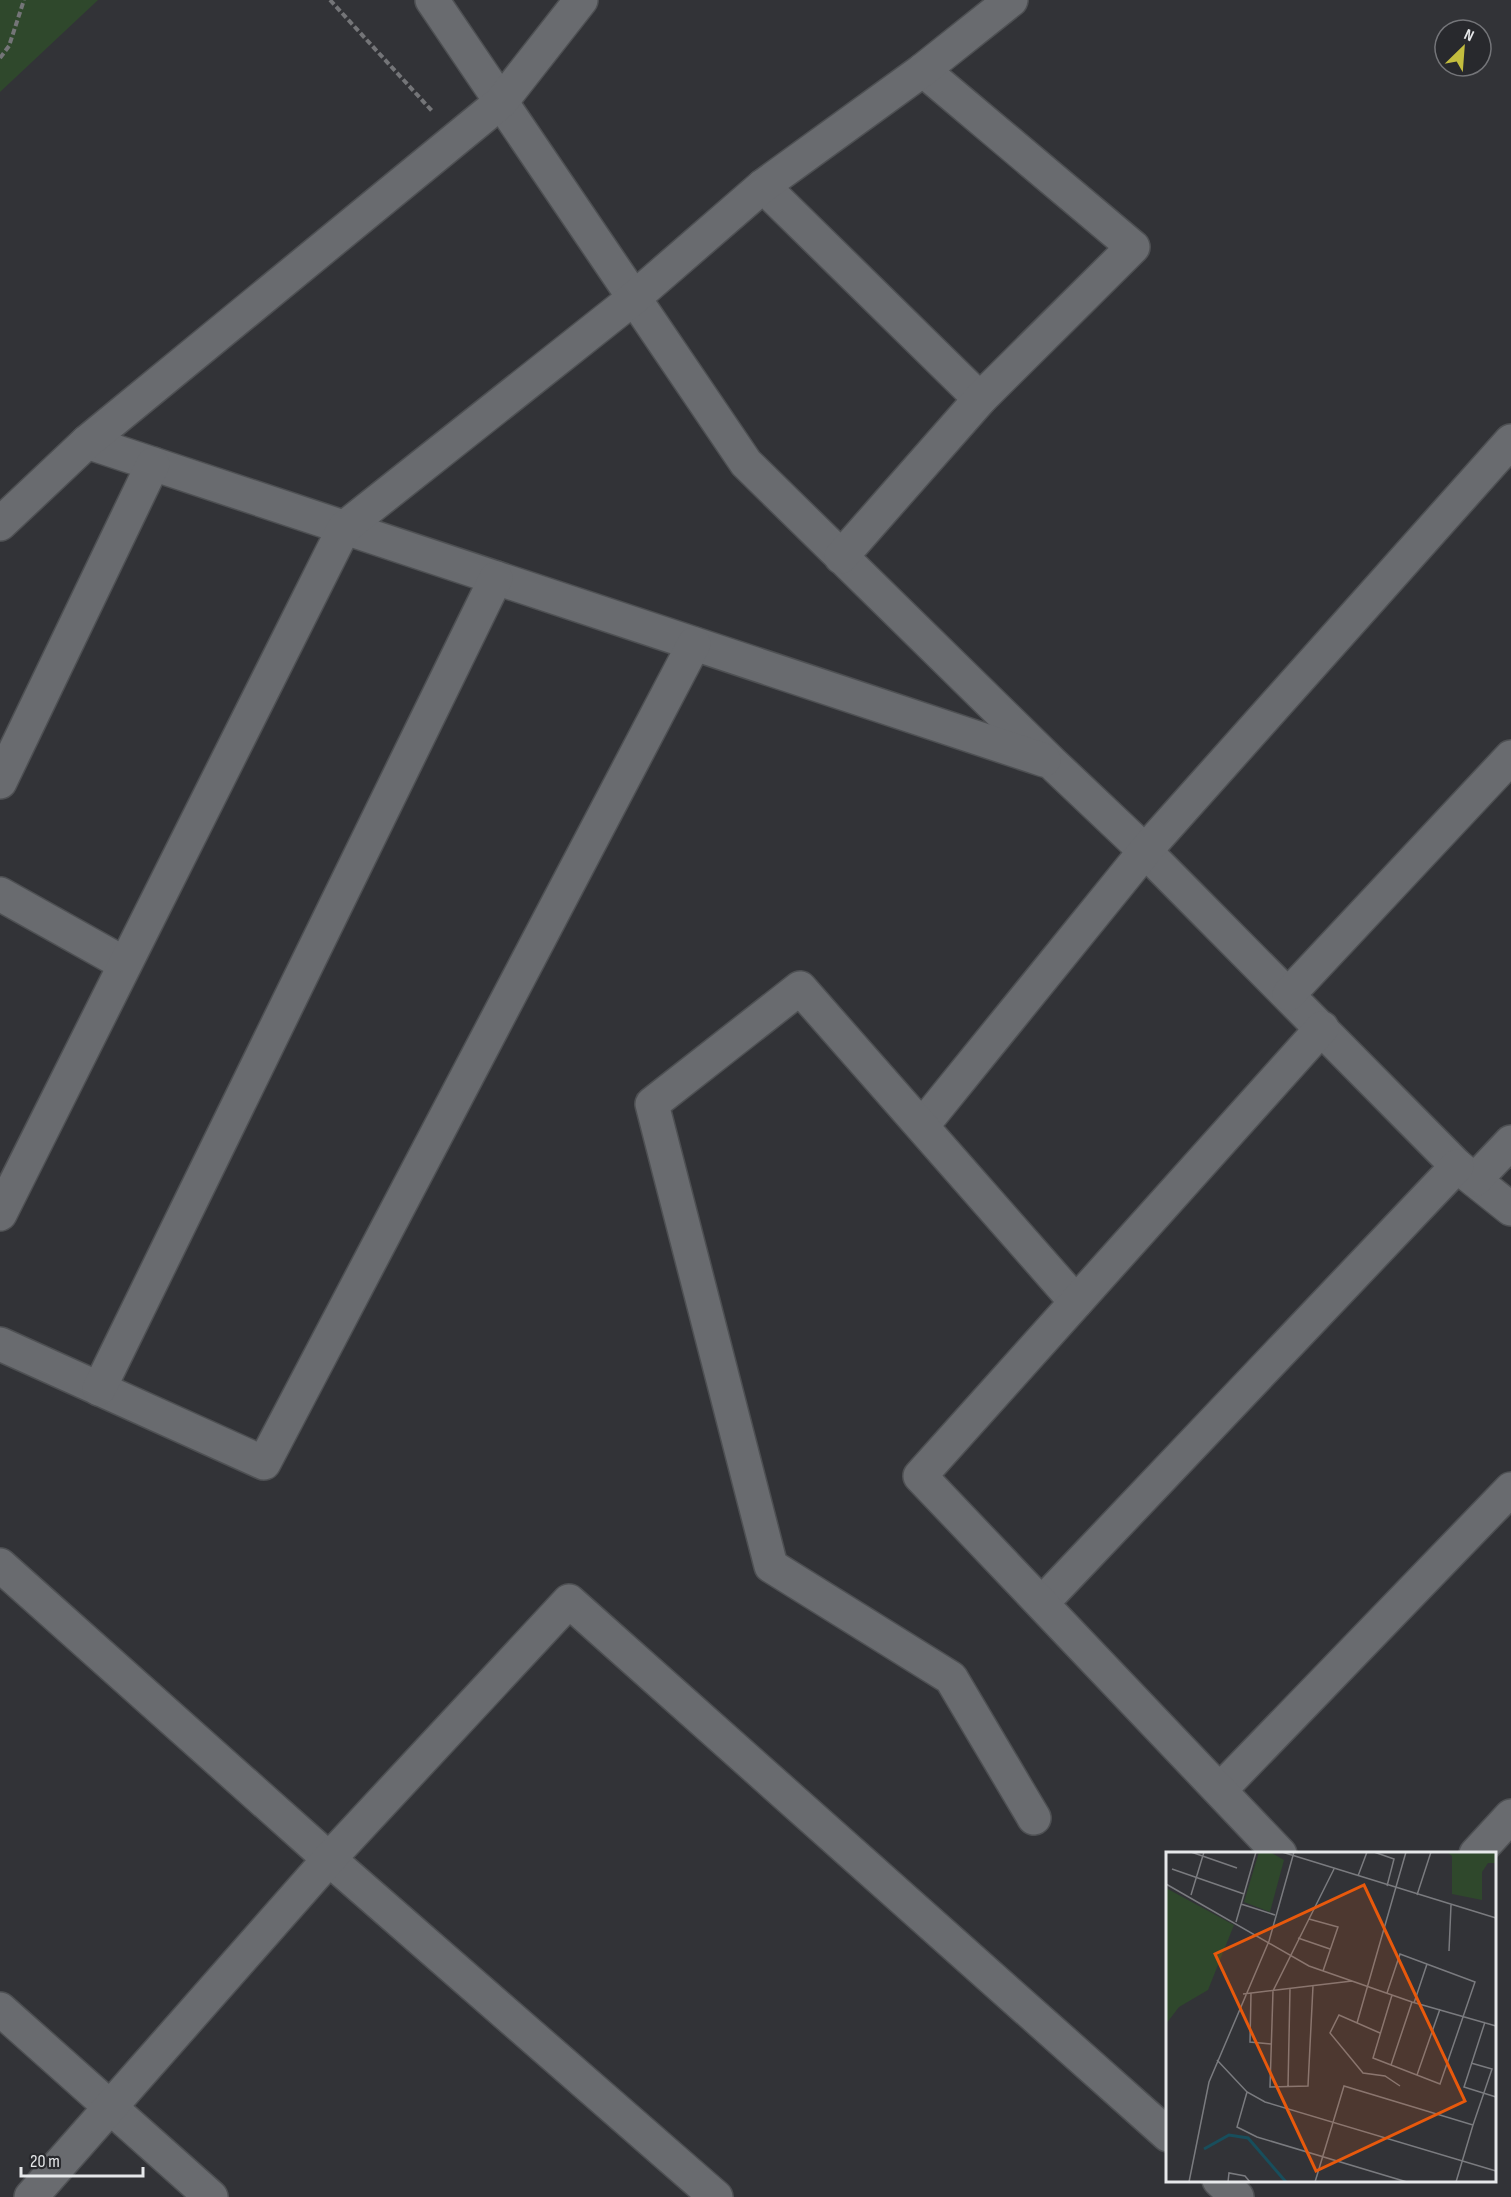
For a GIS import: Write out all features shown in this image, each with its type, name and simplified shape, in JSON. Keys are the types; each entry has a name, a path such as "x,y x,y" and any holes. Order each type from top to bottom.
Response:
{"street":[{"path":"432,0 746,462 1052,763 1145,851 1466,1173 1511,1209"},
{"path":"0,524 87,442 501,102 581,0"},
{"path":"0,1214 344,528 634,298 763,186 923,70 1011,0"},
{"path":"841,557 980,399 1133,247 923,70"},
{"path":"763,186 980,399"},
{"path":"922,1126 1145,851 1511,441"},
{"path":"87,442 1052,763"},
{"path":"0,782 153,464"},
{"path":"99,1389 496,578"},
{"path":"0,1344 264,1463 694,644"},
{"path":"1289,994 1511,757"},
{"path":"0,894 125,964"},
{"path":"1034,1818 951,1678 771,1566 652,1104 800,988 1076,1302"},
{"path":"1278,1852 920,1476 1322,1028"},
{"path":"1042,1603 1466,1173 1511,1142"},
{"path":"1220,1790 1511,1489"},
{"path":"0,1565 329,1859 716,2197"},
{"path":"31,2197 329,1859 569,1601 1166,2134"},
{"path":"1478,1852 1511,1816"},
{"path":"0,2010 211,2197"},
{"path":"1220,2182 1238,2197"}],"path":[{"path":"0,58 9,46 24,0"},
{"path":"330,0 457,138"}],"green space":[{"path":"0,0 98,0 0,92"}]}
